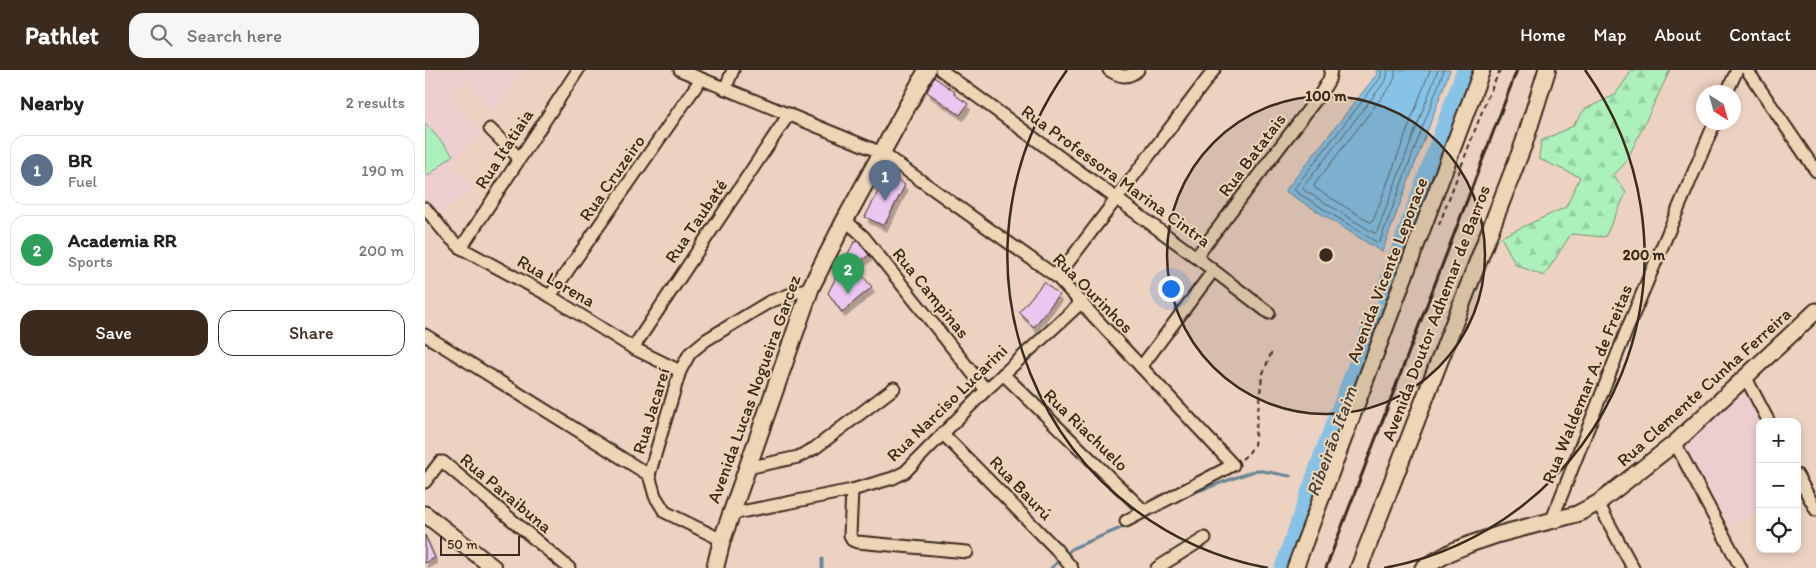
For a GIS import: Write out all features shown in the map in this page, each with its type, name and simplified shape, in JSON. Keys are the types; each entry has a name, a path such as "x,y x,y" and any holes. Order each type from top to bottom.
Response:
{"main road":[{"name":"Avenida Lucas Nogueira Garcez","path":"715,568 722,540 811,287 845,220 927,70"},
{"name":"Avenida Doutor Adhemar de Barros","path":"1359,568 1524,143 1547,70"}],"street":[{"name":"Rua Itatiaia","path":"461,248 578,70"},
{"name":"Rua Ourinhos","path":"679,70 882,153 1057,277 1233,465"},
{"path":"725,88 733,70"},
{"name":"Rua Professora Marina Cintra","path":"941,70 1116,197 1269,313"},
{"path":"1109,70 1118,76 1124,77 1138,70"},
{"path":"1057,277 1214,70"},
{"name":"Avenida Vicente Leporace","path":"1295,568 1482,70"},
{"path":"1730,85 1737,70"},
{"path":"1747,70 1816,170"},
{"name":"Rua Batatais","path":"1196,257 1321,92 1329,80 1331,71"},
{"name":"Rua Cruzeiro","path":"550,296 701,79"},
{"name":"Rua Taubaté","path":"633,348 789,114"},
{"path":"490,129 519,158"},
{"name":"Rua Waldemar A. de Freitas","path":"1551,522 1628,327 1712,130"},
{"name":"Rua Lorena","path":"425,208 447,235 461,248 550,296 633,348 680,371"},
{"name":"Rua Campinas","path":"845,220 863,236 986,390"},
{"path":"1141,368 1213,271"},
{"name":"Rua Jacareí","path":"425,335 649,475 680,371 690,353 706,340 769,302 811,287"},
{"name":"Rua Narciso Lucarini","path":"731,514 852,490 893,478 905,472 986,390 1082,302"},
{"name":"Rua Clemente Cunha Ferreira","path":"1423,568 1453,551 1473,543 1577,514 1598,503 1675,443 1816,311"},
{"name":"Rua Riachuelo","path":"1003,374 1144,511"},
{"path":"1746,378 1767,418"},
{"path":"747,468 798,457 815,448 894,388"},
{"name":"Rua Baurú","path":"943,434 1071,566"},
{"path":"1675,443 1741,568"},
{"name":"Rua Paraibuna","path":"425,482 440,462 443,462 569,568"},
{"path":"1126,521 1233,465"},
{"path":"649,475 655,496 665,512 722,540"},
{"path":"1801,482 1816,510"},
{"path":"852,490 850,535 852,540 967,552"},
{"path":"1598,503 1633,568"},
{"path":"426,516 494,568"},
{"path":"1157,568 1205,538"}],"path":[{"path":"1233,465 1248,454 1254,445 1262,376 1273,351"}],"shaded area":[{"path":"425,70 522,70 507,95 491,114 468,78 450,97 481,133 451,164 473,187 441,213 425,193"},
{"path":"1746,397 1752,402 1760,418 1756,418 1756,511 1730,526 1685,446 1737,398"}],"green space":[{"path":"1630,70 1670,70 1626,162 1614,175 1626,193 1605,237 1571,234 1544,276 1516,265 1501,237 1566,207 1580,177 1539,159 1541,141 1573,126 1585,109 1615,95 1629,75"},
{"path":"425,123 453,155 428,176 425,173"}],"water":[{"path":"1376,70 1450,70 1382,252 1285,191 1377,74"}],"building":[{"path":"934,77 968,104 960,115 927,92"},
{"path":"888,173 905,185 884,226 865,217"},
{"path":"858,241 869,255 854,266 872,287 842,312 828,293 854,242"},
{"path":"1044,282 1059,295 1034,327 1019,312"},
{"path":"425,535 435,558 425,563"}],"waterway":[{"name":"Ribeirão Itaim","path":"1384,295 1466,70"},
{"name":"Ribeirão Itaim","path":"1284,568 1323,456 1377,314"},
{"path":"1184,496 1257,470 1290,476"},
{"path":"1138,520 1153,513"},
{"path":"1051,568 1073,548 1128,525"},
{"path":"822,559 822,568"}],"railway":[{"path":"1326,568 1517,70"}],"place":[{"name":"BR","path":"885,201"},
{"name":"Academia RR","path":"848,294"}]}
